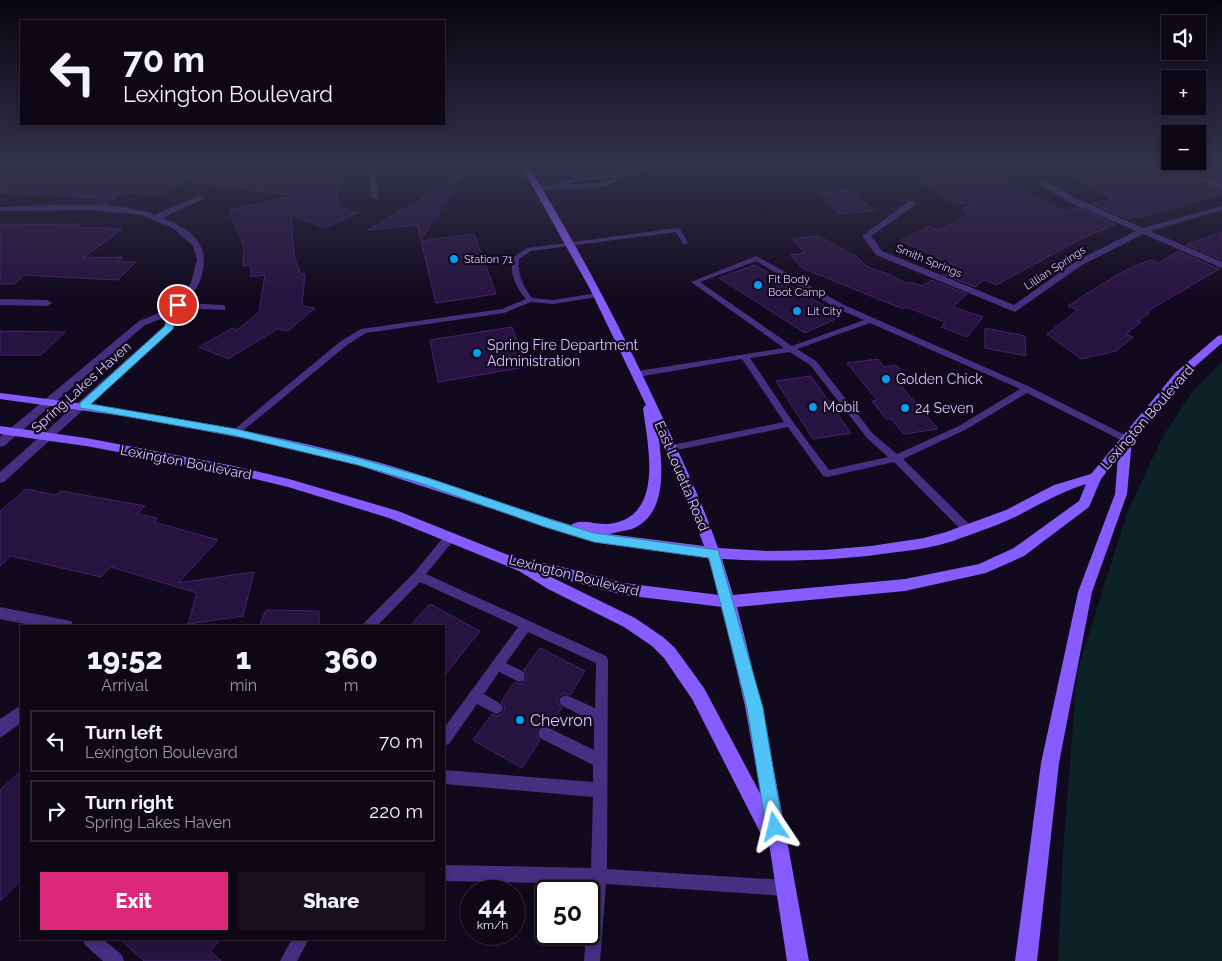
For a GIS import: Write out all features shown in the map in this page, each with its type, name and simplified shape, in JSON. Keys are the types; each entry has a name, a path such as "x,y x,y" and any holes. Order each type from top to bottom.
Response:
{"main road":[{"name":"East Louetta Road","path":"549,209 638,374 672,448 714,554 755,708 798,961"},
{"name":"Lexington Boulevard","path":"0,430 95,444 244,472 385,512 522,566 550,570 624,589 728,602 905,585 980,570 1019,552 1084,504 1095,477 1180,374 1222,338"},
{"path":"550,524 613,528 632,522 648,509 656,486 647,395"},
{"name":"Lexington Boulevard","path":"0,396 83,406 236,432 368,464 594,537 714,554 794,555 871,551 924,543 1010,513 1058,488 1095,477"},
{"path":"1026,961 1050,763 1085,592 1121,494 1126,439"},
{"path":"522,566 544,582 617,615 660,644 675,659 702,698 778,846"}],"street":[{"name":"Spring Lakes Haven","path":"0,209 14,209"},
{"name":"Spring Lakes Haven","path":"0,480 170,327 175,308 195,283 201,254 197,245 176,226 156,218 126,210 106,209"},
{"path":"156,218 177,209"},
{"name":"Smith Springs","path":"904,209 866,236 879,253 1015,309"},
{"path":"1092,209 1222,265"},
{"name":"Lillian Springs","path":"1015,309 1079,263 1142,231 1219,209"},
{"path":"0,302 48,302"},
{"path":"175,308 222,308"},
{"name":"Spring Lakes Haven","path":"0,443 142,323 175,308"},
{"path":"112,348 144,350"},
{"path":"0,613 61,625"},
{"path":"0,730 20,714"}],"lane":[{"path":"530,300 522,289 514,268 516,258 529,249 678,230 685,243"},
{"path":"967,529 896,458 870,436 812,363 694,282 756,258 841,307 1027,389 1126,439"},
{"path":"236,432 344,343 364,331 504,312 530,300 553,302 597,295"},
{"path":"638,374 791,349 870,320"},
{"path":"744,356 827,474 896,458 962,428 1027,389"},
{"path":"672,448 790,424"},
{"path":"370,625 418,576 450,537"},
{"path":"418,576 602,660 599,876 592,961"},
{"path":"445,738 526,625"},
{"path":"497,665 520,676"},
{"path":"474,696 496,708"},
{"path":"566,701 601,718"},
{"path":"545,733 600,761"},
{"path":"445,777 600,790"},
{"path":"445,873 599,876 785,888"},
{"path":"92,940 116,961"},
{"path":"288,961 300,940"}],"green space":[{"path":"1222,362 1222,961 1058,961 1063,852 1077,672 1127,513 1162,438 1192,392"}],"building":[{"path":"345,209 357,213 325,228 291,215 294,257 301,274 305,274 302,306 315,308 288,331 277,329 228,359 199,347 232,328 237,330 259,312 265,275 251,277 251,265 243,266 244,247 229,210"},
{"path":"404,209 441,209 421,240 417,225 368,230"},
{"path":"834,209 872,209 874,211 839,214"},
{"path":"962,209 1059,209 1064,212 1080,209 1116,224 1079,240 996,285 984,280 975,287 942,274 955,265 900,241 929,226 939,230 969,214"},
{"path":"1104,209 1169,209 1137,218 1128,219"},
{"path":"81,224 77,227 122,229 83,258 123,257 118,262 136,262 118,280 24,275 14,284 0,284 0,225"},
{"path":"1222,232 1222,260 1187,245 1190,243"},
{"name":"Station 71","path":"474,234 496,294 436,303 421,241"},
{"path":"818,236 856,256 866,266 908,284 909,282 922,286 932,280 967,294 953,307 983,317 967,337 941,327 945,322 906,307 903,309 802,268 790,255 805,253 792,239"},
{"path":"1178,251 1219,269 1146,312 1149,313 1137,321 1141,322 1126,334 1133,337 1116,351 1081,359 1047,334 1078,310 1068,306 1086,294 1124,271 1151,260 1158,264"},
{"path":"755,265 842,316 805,333 719,278"},
{"name":"Spring Fire Department Administration","path":"512,327 526,367 438,382 430,340"},
{"path":"985,328 1025,336 1026,356 985,348"},
{"path":"0,331 65,332 41,355 0,355"},
{"path":"878,359 884,367 896,365 913,384 901,386 938,429 904,434 891,419 886,419 872,401 877,400 847,363"},
{"name":"Mobil","path":"811,376 851,433 813,439 776,381"},
{"path":"26,489 56,495 61,491 145,506 137,514 157,518 154,522 218,540 178,583 254,572 243,616 188,624 197,593 111,567 101,577 11,556 0,566 0,511"},
{"path":"430,604 480,631 445,675 445,625 411,625"},
{"path":"266,610 319,611 319,625 259,625"},
{"name":"Chevron","path":"540,648 585,671 570,695 565,693 559,696 557,702 562,707 549,726 544,724 538,727 536,734 540,740 522,768 473,740 492,714 497,716 503,713 505,707 501,702 515,682 520,684 526,680 527,676 524,670"},
{"path":"20,772 20,881 0,901 0,790"},
{"path":"121,940 220,940 210,951 221,961 144,961"}],"place":[{"name":"Station 71","path":"454,259"},
{"name":"Fit Body Boot Camp","path":"758,285"},
{"name":"Lit City","path":"797,311"},
{"name":"Spring Fire Department Administration","path":"477,353"},
{"name":"Golden Chick","path":"886,379"},
{"name":"Mobil","path":"813,407"},
{"name":"24 Seven","path":"905,408"},
{"name":"Chevron","path":"520,720"}],"route":[{"path":"178,305 172,311 170,327 83,406 236,432 358,461 594,537 714,554 755,708 775,827"}]}
